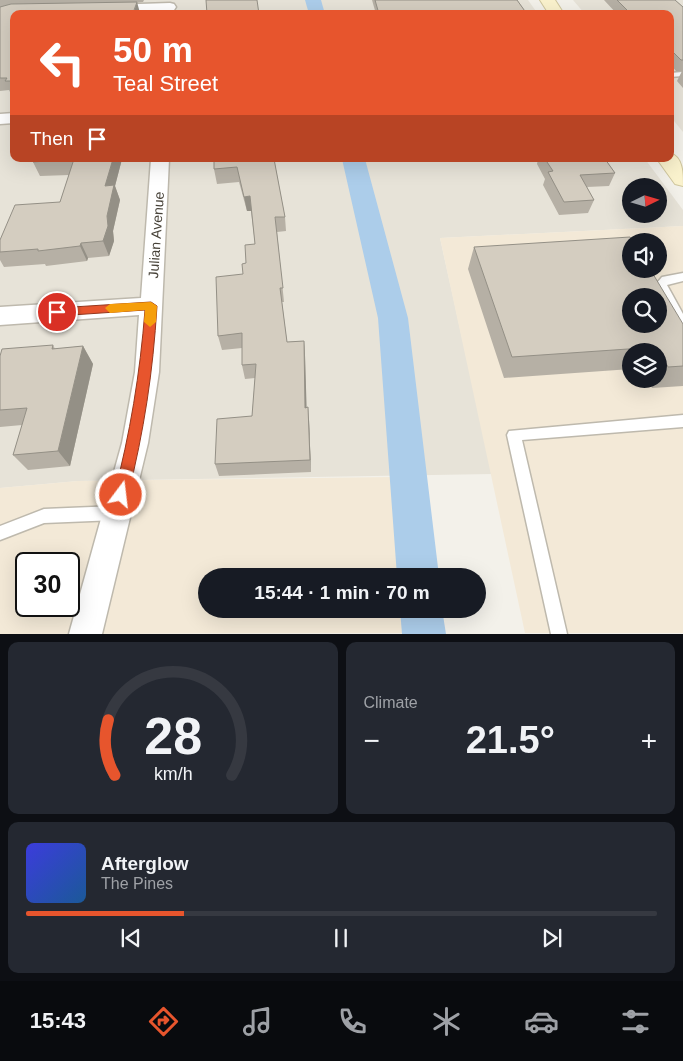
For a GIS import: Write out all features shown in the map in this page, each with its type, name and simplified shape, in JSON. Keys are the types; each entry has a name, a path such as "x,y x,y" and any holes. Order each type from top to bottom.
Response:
{"street":[{"path":"94,10 170,7"},
{"name":"Julian Avenue","path":"85,634 138,425 146,372 160,162"},
{"path":"670,162 683,179"},
{"path":"0,316 151,306"}],"lane":[{"path":"683,277 666,280 661,284 683,324"},
{"path":"559,634 514,435 683,421"},
{"path":"0,533 44,516 116,513"}],"shaded area":[{"path":"0,0 528,0 535,10 10,10 10,162 647,162 659,178 622,178 622,223 667,223 668,190 683,210 683,226 440,238 492,474 78,481 0,488"},
{"path":"573,0 683,0 683,132 674,121 674,10 582,10"},
{"path":"683,226 683,633 525,633 440,238"},
{"path":"396,477 400,568 198,568 198,618 402,618 403,633 0,634 0,488 78,481"}],"building":[{"path":"206,0 257,0 258,10 207,10"},
{"path":"375,0 517,0 524,10 378,10"},
{"path":"617,0 675,0 683,7 683,60 674,53 674,10 627,10"},
{"path":"137,2 134,10 10,10 10,81 5,81 7,78 0,78 0,7 11,4"},
{"path":"73,162 112,162 105,186 114,185 107,216 108,226 103,241 38,251 38,249 0,252 0,240 15,205 60,202"},
{"path":"214,162 275,162 285,217 275,217 283,288 280,288 287,342 304,341 305,408 308,407 310,460 215,464 217,419 252,416 256,364 242,365 242,333 218,336 216,277 243,274 242,264 246,263 245,245 255,244 250,196 244,197 237,167 214,169"},
{"path":"547,162 607,162 615,173 580,175 594,200 564,202 548,172 553,171"},
{"path":"622,238 622,278 655,278 661,288 622,288 622,333 667,333 667,297 683,324 683,366 668,367 667,343 622,343 622,349 512,357 474,247"},
{"path":"53,345 52,349 83,346 58,451 13,455 27,408 0,410 0,356 2,349"}],"waterway":[{"path":"313,0 316,10"},
{"path":"354,162 393,318 417,568"},
{"path":"422,618 424,634"}],"slow traffic":[{"path":"110,308 151,306 150,322"}],"route":[{"path":"57,312 151,306 146,372 135,443 121,495"}]}
